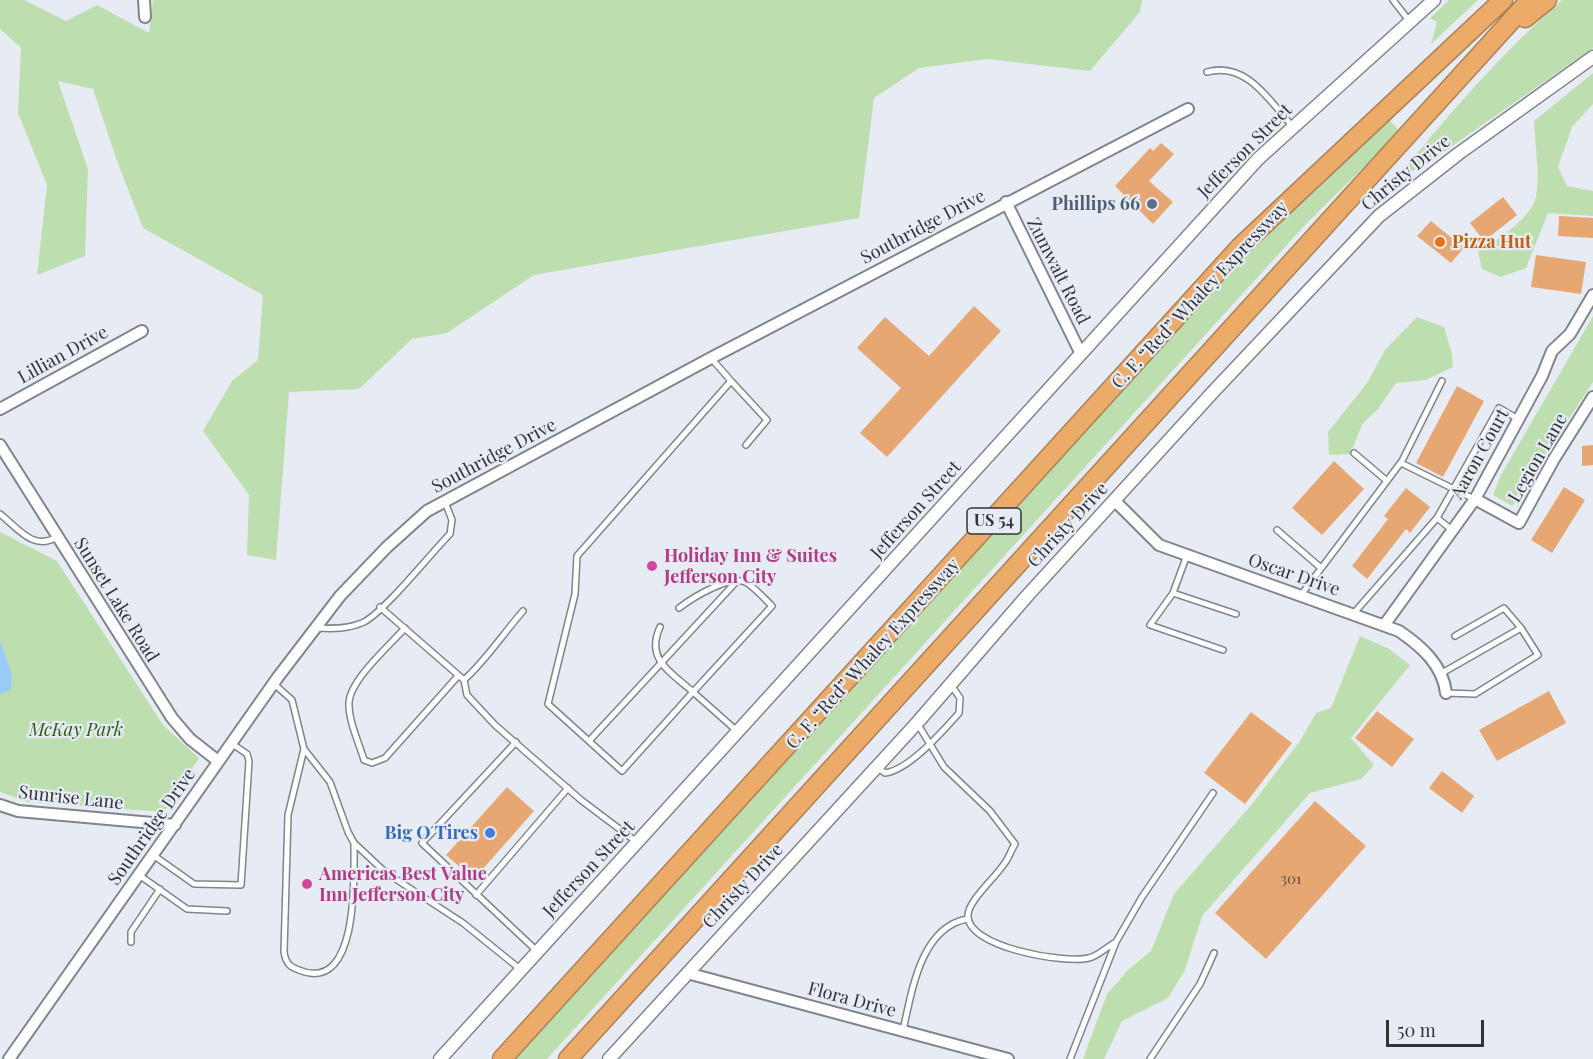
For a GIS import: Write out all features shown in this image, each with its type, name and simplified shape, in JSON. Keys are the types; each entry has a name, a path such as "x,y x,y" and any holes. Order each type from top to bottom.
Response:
{"highway":[{"name":"C. F. “Red” Whaley Expressway","path":"502,1059 1240,246 1503,0"},
{"name":"US 54","path":"568,1059 1530,0"},
{"path":"1480,56 1546,0"}],"street":[{"path":"144,0 145,17"},
{"name":"Jefferson Street","path":"440,1059 1258,159 1434,0"},
{"name":"Christy Drive","path":"609,1059 917,723 1115,501 1378,216 1458,154 1593,57"},
{"name":"Southridge Drive","path":"9,1059 176,825 273,683 340,596 387,547 427,511 1006,202 1188,109"},
{"name":"Zumwalt Road","path":"1006,202 1081,354"},
{"name":"Aaron Court","path":"1385,624 1454,532 1475,500 1542,376 1552,351 1570,334 1593,295"},
{"name":"Lillian Drive","path":"0,409 142,331"},
{"name":"Legion Lane","path":"1475,500 1519,523 1554,459 1593,397"},
{"name":"Sunset Lake Road","path":"0,445 172,718 190,740 218,761"},
{"name":"Oscar Drive","path":"1115,501 1159,545 1385,624 1412,639 1442,673"},
{"path":"1442,673 1446,693"},
{"name":"Sunrise Lane","path":"0,805 18,811 176,825"},
{"name":"Flora Drive","path":"687,973 1008,1059"}],"lane":[{"path":"1393,0 1410,22"},
{"path":"1207,72 1221,68 1247,78 1293,127"},
{"path":"711,358 767,420 746,445"},
{"path":"679,608 697,594 738,580 746,582 772,606 622,771 548,704 575,594 577,556 731,381"},
{"path":"1301,595 1401,463 1442,381"},
{"path":"1354,613 1437,518 1498,408 1518,420"},
{"path":"1354,453 1387,481"},
{"path":"1401,463 1475,500"},
{"path":"316,628 339,629 364,622 380,607 450,534 452,520 445,501"},
{"path":"0,514 35,542 47,543 57,537"},
{"path":"1437,518 1454,532"},
{"path":"1277,530 1321,568"},
{"path":"1187,555 1173,593 1150,625 1223,650"},
{"path":"589,741 738,580"},
{"path":"1173,593 1236,614"},
{"path":"380,607 461,678 467,695 516,742 568,788 638,843"},
{"path":"1446,693 1475,694 1538,655 1521,628 1504,608 1455,636"},
{"path":"405,628 353,686 349,702 364,760 372,763 384,758 461,678 480,665 490,649 524,611"},
{"path":"660,627 655,638 654,650 660,662 739,732"},
{"path":"1442,673 1521,628"},
{"path":"273,683 292,700 304,749 330,782 354,843 385,872 462,923 521,970"},
{"path":"877,767 885,773 893,772 908,763 959,713 960,698 951,685"},
{"path":"917,723 944,767 990,811 1015,844 1006,862 969,908 967,919 977,935 1013,950 1059,958 1089,958 1116,942"},
{"path":"516,742 422,843 538,952"},
{"path":"153,855 194,884 241,885 249,760 247,754 231,743"},
{"path":"304,749 288,815 284,952 285,961 291,968 310,973 331,969 337,963 348,933 353,905 354,843"},
{"path":"476,895 568,788"},
{"path":"1070,1059 1116,942 1149,888 1213,793"},
{"path":"140,875 187,909 227,911"},
{"path":"131,942 131,932 160,889"},
{"path":"903,1030 915,980 929,946 939,934 959,920 967,919"},
{"path":"1150,1059 1200,984 1214,953"}],"green space":[{"path":"0,0 24,0 66,21 97,5 149,33 153,0 1142,0 1140,12 1090,71 987,59 919,68 874,98 859,218 534,275 447,333 412,339 359,389 289,392 276,560 247,555 249,495 203,431 232,381 258,360 263,295 143,228 93,89 58,81 88,169 85,256 37,275 47,185 18,113 21,48 0,29"},
{"path":"1449,0 1478,0 1431,44 1437,22 1430,18"},
{"path":"1562,0 1593,0 1593,48 1432,160 1396,180 1475,86"},
{"path":"1593,73 1593,104 1572,127 1558,167 1567,186 1593,191 1593,216 1548,213 1526,268 1500,277 1482,269 1478,251 1521,221 1536,197 1534,121"},
{"path":"1388,119 1400,131 1305,225 547,1059 512,1059 1258,241"},
{"path":"1593,316 1593,382 1512,506 1493,495 1501,475"},
{"path":"1417,317 1444,327 1452,354 1453,367 1426,380 1396,383 1378,409 1363,423 1350,454 1329,455 1328,432 1367,383 1385,350"},
{"name":"McKay Park","path":"0,532 57,561 163,725 199,758 164,812 28,802 0,792"},
{"path":"1360,636 1389,649 1410,665 1351,738 1374,765 1361,779 1310,793 1202,916 1185,970 1168,998 1122,1021 1104,1059 1083,1059 1107,994 1129,969 1151,951 1174,894 1252,804 1300,741 1316,713 1331,708"}],"water":[{"path":"0,640 12,675 11,690 0,694"}],"building":[{"path":"1161,143 1174,154 1149,181 1173,202 1153,224 1115,186 1150,148 1153,151"},
{"path":"1503,197 1517,215 1484,241 1470,223"},
{"path":"1559,216 1593,218 1593,238 1558,236"},
{"name":"Pizza Hut","path":"1431,221 1464,248 1451,263 1417,236"},
{"path":"1536,255 1586,262 1581,294 1531,287"},
{"path":"974,306 1001,331 887,457 860,433 901,388 857,348 885,317 929,356"},
{"path":"1457,386 1484,401 1443,477 1416,463"},
{"path":"1593,445 1593,465 1582,466 1582,446"},
{"path":"1334,461 1364,489 1322,535 1292,508"},
{"path":"1564,487 1585,500 1552,553 1531,540"},
{"path":"1406,488 1430,507 1410,533 1406,529 1367,579 1352,566 1388,519 1384,516"},
{"path":"1549,691 1566,723 1497,761 1479,730"},
{"path":"1377,711 1414,739 1392,767 1355,738"},
{"path":"1251,712 1292,743 1245,804 1204,773"},
{"path":"1442,771 1474,796 1462,813 1429,788"},
{"name":"Big O Tires","path":"507,787 534,811 474,879 446,855"},
{"path":"1315,801 1366,846 1266,959 1215,913"}],"place":[{"name":"Phillips 66","path":"1152,204"},
{"name":"Pizza Hut","path":"1440,242"},
{"name":"Holiday Inn & Suites Jefferson City","path":"652,566"},
{"name":"Big O Tires","path":"490,833"},
{"name":"Americas Best Value Inn Jefferson City","path":"307,884"}]}
